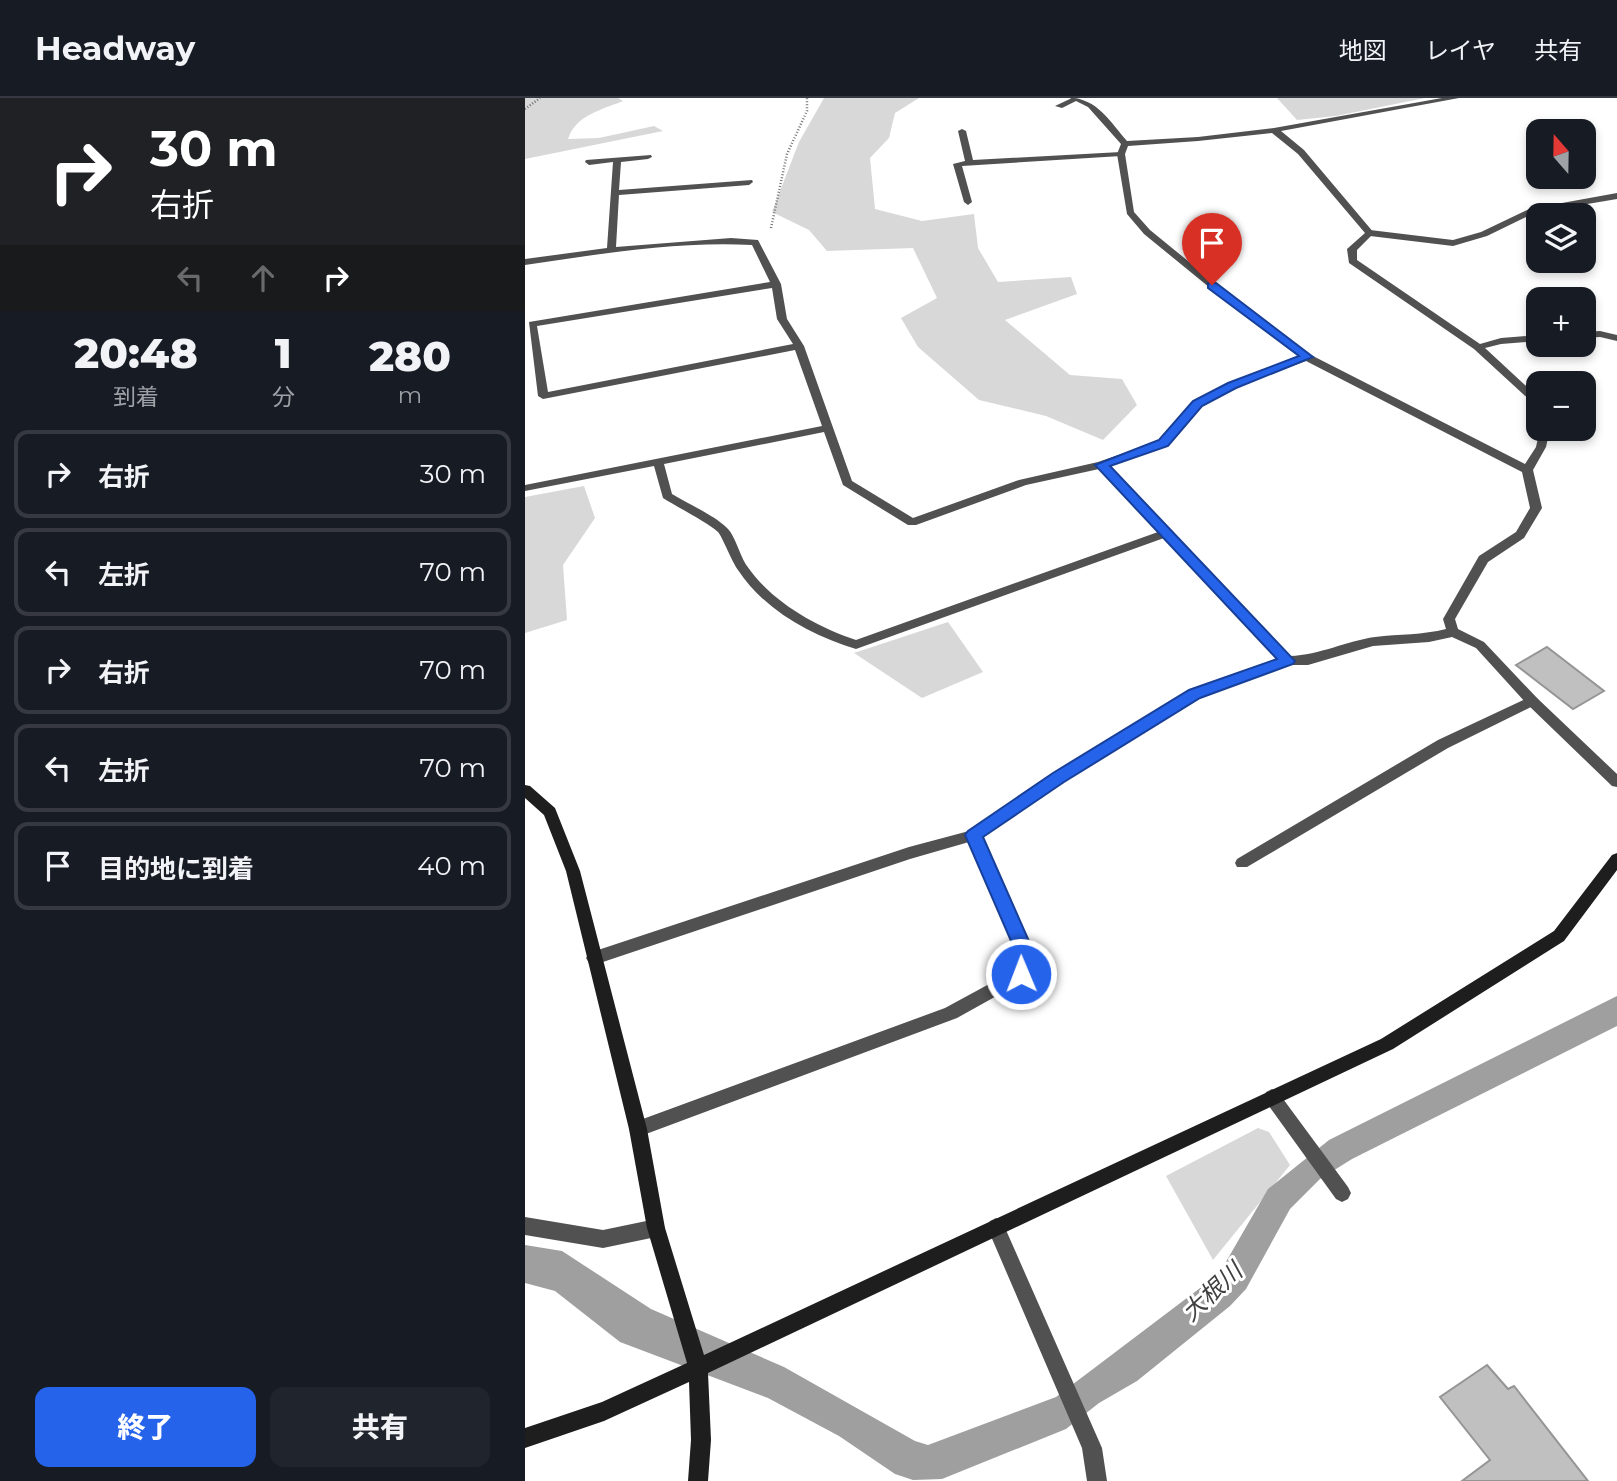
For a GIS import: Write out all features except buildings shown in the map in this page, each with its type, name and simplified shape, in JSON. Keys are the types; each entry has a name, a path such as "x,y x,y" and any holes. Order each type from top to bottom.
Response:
{"street":[{"path":"1059,106 1075,98 1091,105 1125,144"},
{"path":"1125,144 1274,130 1455,98"},
{"path":"1274,130 1301,152 1370,233 1453,243 1484,234 1532,211 1617,196"},
{"path":"962,131 969,163"},
{"path":"1125,144 1121,154 1130,212 1147,232 1234,303 1307,357 1527,470"},
{"path":"968,202 957,164 1121,154"},
{"path":"589,162 648,157"},
{"path":"611,250 617,160"},
{"path":"615,193 748,181"},
{"path":"1370,233 1352,249 1352,261 1478,347 1526,391"},
{"path":"525,262 611,250 747,240 760,246 776,284 782,319 799,346 847,483 912,522 1023,482 1101,465 1163,443 1197,404 1232,385 1307,357"},
{"path":"776,284 532,324 543,396 799,346"},
{"path":"1596,334 1617,338"},
{"path":"1478,347 1501,341 1526,339"},
{"path":"525,488 827,428"},
{"path":"1453,632 1449,619 1483,559 1520,535 1537,508 1527,470 1542,441"},
{"path":"658,461 667,496 724,531 729,550 773,599 801,621 856,645 1167,533"},
{"path":"1101,465 1287,661"},
{"path":"594,958 909,853 974,835 1058,778 1195,694 1287,661 1308,660 1373,642 1429,638 1453,632 1480,645 1532,701 1617,782"},
{"path":"1242,863 1443,744 1532,701"},
{"path":"525,790 550,812 572,871 638,1129 656,1228 698,1368 701,1440 698,1481"},
{"path":"638,1129 951,1013 1021,974 1027,957 974,835"},
{"path":"525,1438 604,1410 698,1368 1387,1044 1559,936 1617,859"},
{"path":"1272,1097 1342,1193"},
{"path":"525,1226 603,1239 656,1228"},
{"path":"996,1227 1092,1448 1097,1481"}],"path":[{"path":"525,109 540,98"},
{"path":"770,233 787,154 807,111 807,98"}],"shaded area":[{"path":"525,98 618,98 623,101 583,119 568,139 599,138 654,126 663,131 525,159"},
{"path":"824,98 919,98 895,113 889,138 870,158 875,209 922,221 974,214 978,248 998,282 1071,277 1077,294 1005,320 1070,375 1122,379 1137,405 1103,440 1046,416 979,400 918,347 901,318 937,298 913,248 827,251 809,230 772,212 799,142"},
{"path":"1277,98 1425,98 1336,116 1297,120"},
{"path":"584,486 595,518 563,565 567,620 525,633 525,497"},
{"path":"948,622 983,672 922,698 854,653"},
{"path":"1258,1128 1269,1132 1290,1165 1213,1260 1166,1176"}],"water":[{"name":"大根川","path":"1617,996 1617,1026 1352,1159 1320,1179 1290,1209 1246,1289 1230,1306 1137,1381 1099,1403 1066,1429 942,1479 913,1480 895,1474 839,1436 768,1398 620,1342 555,1291 525,1283 525,1245 562,1251 651,1309 784,1367 915,1441 928,1445 1056,1397 1212,1279 1223,1267 1268,1189 1329,1140"}],"route":[{"path":"1021,974 1027,957 974,835 1058,778 1195,694 1287,661 1101,465 1163,443 1197,404 1232,385 1307,357 1212,285"}]}
